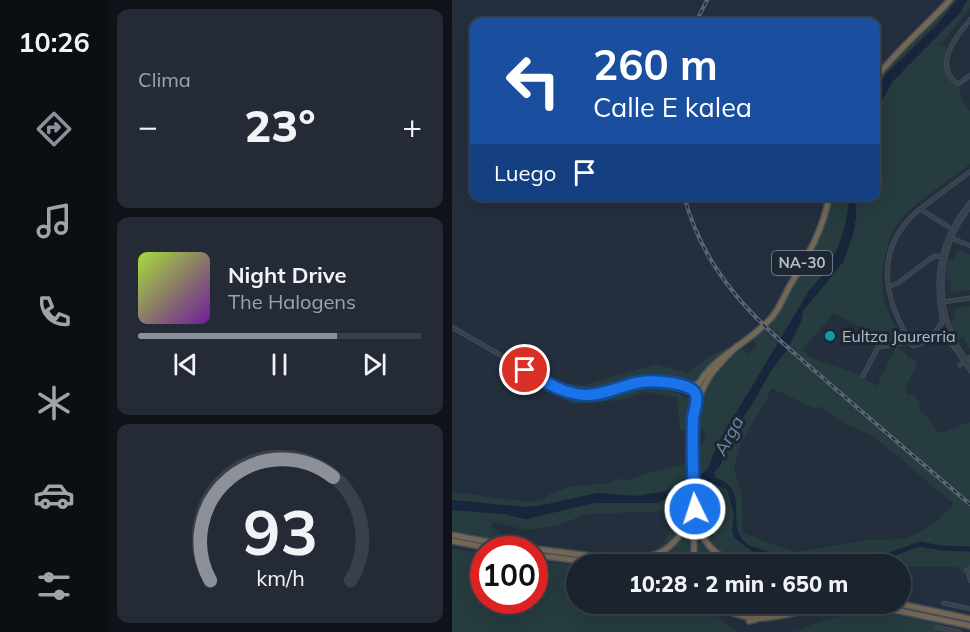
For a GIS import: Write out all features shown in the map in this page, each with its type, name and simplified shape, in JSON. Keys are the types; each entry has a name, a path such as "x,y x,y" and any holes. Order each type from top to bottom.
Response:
{"highway":[{"path":"880,73 892,57 950,0"},
{"name":"NA-30","path":"737,346 764,326 776,312 821,226 828,201"},
{"path":"695,391 737,346"},
{"path":"693,554 693,400 700,382 713,365 737,346"},
{"path":"694,418 701,389 711,373"},
{"path":"688,387 700,382"},
{"path":"667,383 689,393 693,400"},
{"path":"667,383 688,387 695,391 697,398 694,418"},
{"path":"674,387 695,391"},
{"path":"658,554 678,539 693,511"},
{"path":"693,511 707,544 718,554"},
{"path":"452,534 505,545 577,554"},
{"path":"452,541 470,545"},
{"path":"548,557 566,559"},
{"path":"911,606 971,619"},
{"path":"911,613 971,626"},
{"path":"729,614 754,624 773,623 798,614"},
{"path":"738,619 750,621 759,618 762,614"}],"street":[{"path":"971,19 957,34 947,56 946,66 950,76 958,84 971,75"},
{"path":"951,331 945,336 933,336 915,347 910,342 899,324 890,299 887,288 888,264 895,239 902,228 920,209 971,171"},
{"path":"863,376 878,347 910,342 932,335 939,328 942,323 938,285 943,257 954,229 971,204"},
{"path":"920,209 954,229"},
{"path":"954,229 943,257 942,302 963,362 971,366"},
{"path":"951,238 971,246"},
{"path":"890,286 898,284 934,256 943,257"},
{"path":"942,302 971,298"},
{"path":"942,323 949,325"},
{"path":"452,327 559,389 570,393 598,394 640,382 667,383"},
{"path":"939,328 971,371"},
{"path":"963,362 971,357"},
{"path":"971,568 967,570 971,581"},
{"path":"944,603 971,609"},
{"path":"936,627 959,632"}],"green space":[{"path":"953,0 957,0 948,13 880,83 880,78"},
{"path":"970,0 970,8 939,46 943,44 948,50 944,67 948,76 958,84 962,100 970,111 970,164 927,195 898,223 890,239 884,262 882,285 884,296 891,318 903,341 879,344 883,337 880,334 872,334 834,313 803,349 812,358 855,373 877,386 896,346 907,357 915,360 917,365 907,384 906,395 914,394 919,402 921,413 927,417 937,431 940,433 970,422 970,503 902,444 970,507 970,567 966,569 965,575 957,567 911,567 911,554 652,554 651,552 661,545 668,535 674,511 587,514 556,526 527,530 493,522 491,527 502,536 477,536 452,531 452,510 504,514 526,519 594,503 656,503 720,466 732,434 772,369 786,351 801,322 803,311 843,262 853,235 856,217 855,201 880,201 880,104 892,82","holes":["771,388 816,409 819,406 845,424 873,436 954,504 932,525 905,539 867,540 796,552 742,533 742,496 734,468 741,442 767,400"]},
{"path":"833,201 849,201 842,235 832,259 809,291 717,445 709,467 703,473 684,479 667,491 636,496 598,493 523,507 452,500 452,492 530,502 544,500 548,495 569,487 609,483 617,479 630,480 644,474 690,463 706,439 703,428 696,429 698,401 703,386 725,361 741,349 749,354 757,345 753,340 773,319 828,215"},
{"path":"957,250 970,255 970,290 951,292 951,280 946,279 948,259 954,261"},
{"path":"970,306 971,347 969,348 963,337 957,340 950,322 956,320 953,309"},
{"path":"735,344 706,368 700,379 693,382 644,377 581,392 571,390 544,375 562,383 584,385 656,364 688,373 706,358"},
{"path":"646,385 662,387 691,399 690,430 680,431 677,397 646,392 621,400 573,404 550,392 568,397 593,399"},
{"path":"452,548 470,551 470,614 548,614 548,562 566,564 566,614 688,614 695,617 695,614 715,614 737,632 452,632"},
{"path":"737,614 757,614 751,617"},
{"path":"765,614 796,614 781,619 758,622 764,618"},
{"path":"850,614 891,614 938,624 954,632 795,632 835,617"}],"water":[{"path":"957,0 968,0 961,12 892,82 880,104 880,82 936,26"},
{"name":"Arga","path":"849,201 855,201 856,217 853,235 843,262 803,311 801,322 786,351 772,369 732,434 720,466 714,472 716,478 732,489 735,497 738,532 742,539 750,546 770,554 747,548 735,538 732,532 734,515 727,489 708,482 701,489 656,503 594,503 526,519 504,514 452,510 452,500 524,507 598,493 636,496 667,491 684,479 703,473 709,467 717,445 809,291 826,270 838,247"}],"waterway":[{"path":"753,549 779,559 798,562 879,559 919,544 941,548 971,549"}],"railway":[{"path":"698,18 707,0"},
{"path":"686,201 709,257 745,306 789,349 971,505"}],"place":[{"name":"Eultza Jaurerria","path":"830,336"}],"route":[{"path":"525,370 559,389 586,395 609,392 648,381 675,384 694,391 697,398 694,410 693,496 695,509"}]}
